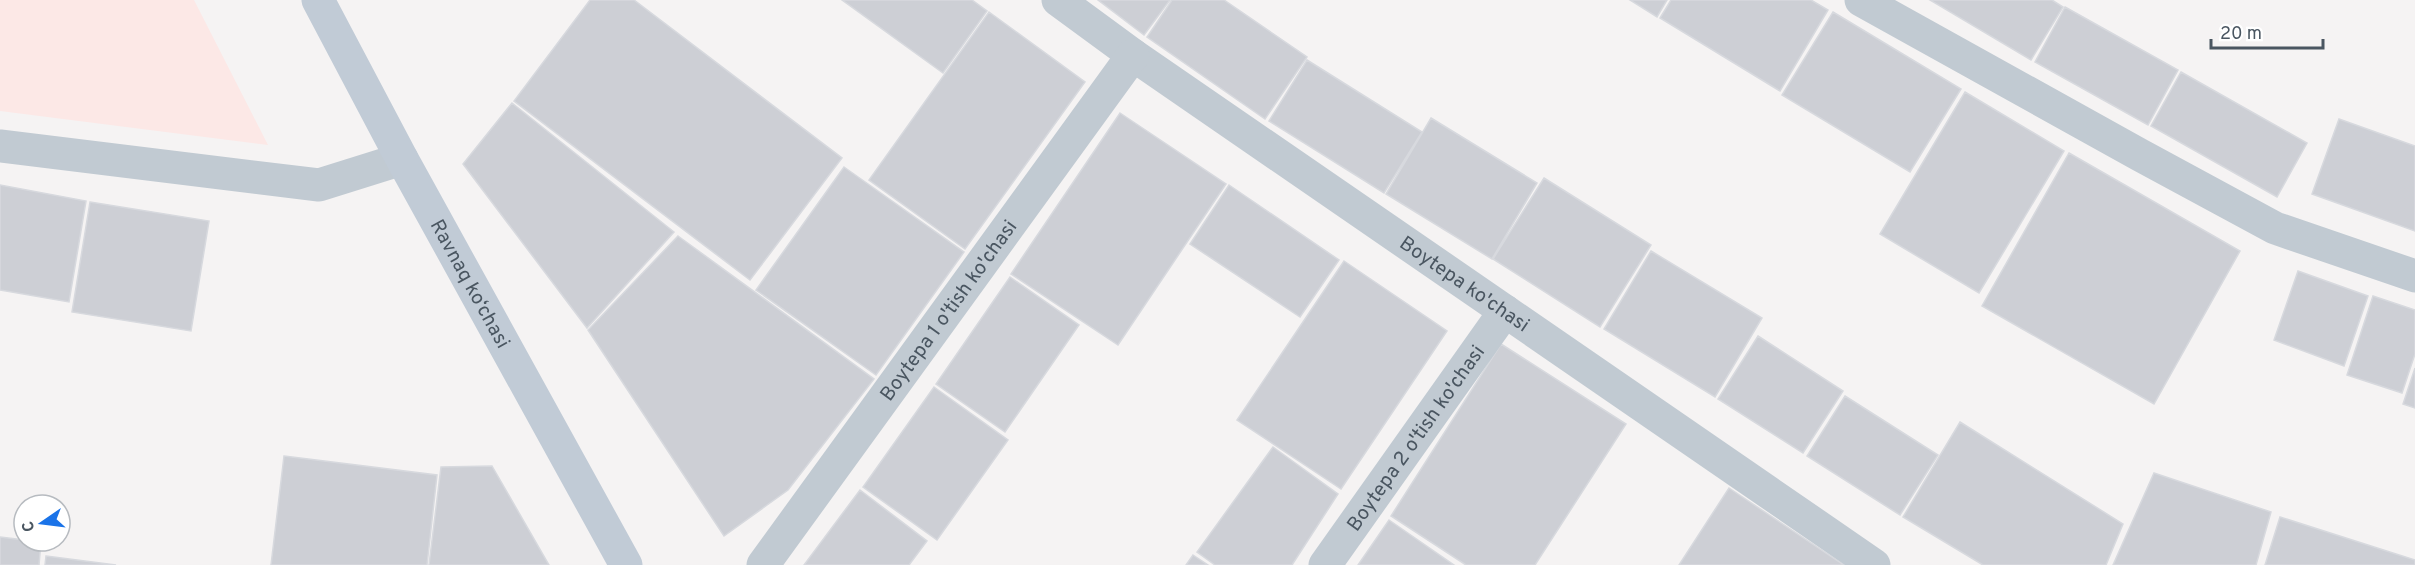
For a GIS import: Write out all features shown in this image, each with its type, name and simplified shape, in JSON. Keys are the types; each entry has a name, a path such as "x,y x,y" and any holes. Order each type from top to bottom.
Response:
{"street":[{"name":"Ravnaq ko‘chasi","path":"318,0 402,159 626,565"},
{"name":"Boytepa ko'chasi","path":"1058,0 1133,55 1874,565"},
{"path":"1861,0 2275,228 2415,276"},
{"name":"Boytepa 1 o'tish ko'chasi","path":"763,565 1133,55"},
{"path":"0,146 319,185 402,159"},
{"name":"Boytepa 2 o'tish ko'chasi","path":"1325,565 1504,311"}],"shaded area":[{"path":"0,0 194,0 268,145 0,111"}],"building":[{"path":"590,0 634,0 842,158 750,280 514,101"},
{"path":"842,0 972,0 987,11 943,73"},
{"path":"1098,0 1170,0 1144,35"},
{"path":"1172,0 1224,0 1307,57 1265,119 1147,37"},
{"path":"1630,0 1667,0 1657,17"},
{"path":"1671,0 1811,0 1828,10 1780,91 1660,18"},
{"path":"1930,0 2052,0 2063,7 2031,60"},
{"path":"2065,7 2178,70 2148,125 2035,62"},
{"path":"989,12 1085,82 965,249 869,180"},
{"path":"1833,12 1961,89 1910,172 1782,95"},
{"path":"1307,60 1422,132 1384,193 1269,121"},
{"path":"2181,72 2307,143 2277,197 2151,126"},
{"path":"1965,92 2064,151 1979,293 1880,234"},
{"path":"512,103 674,232 587,328 463,164"},
{"path":"1120,113 1226,184 1118,345 1011,274"},
{"path":"1431,118 1537,183 1492,259 1386,194"},
{"path":"2339,119 2415,146 2415,231 2312,194"},
{"path":"2069,153 2240,251 2154,404 1982,306"},
{"path":"844,167 964,252 876,375 756,290"},
{"path":"1544,178 1651,245 1600,327 1493,259"},
{"path":"0,185 86,201 69,302 0,290"},
{"path":"1229,185 1339,260 1300,317 1190,244"},
{"path":"90,202 209,221 191,331 72,312"},
{"path":"678,236 874,379 788,490 724,536 588,330"},
{"path":"1651,251 1762,318 1715,397 1604,329"},
{"path":"1344,261 1447,331 1341,489 1237,420"},
{"path":"2298,271 2368,296 2344,366 2274,340"},
{"path":"1010,277 1079,325 1005,432 936,384"},
{"path":"2373,296 2415,310 2415,354 2402,393 2347,375"},
{"path":"1758,336 1843,391 1803,453 1718,399"},
{"path":"1501,344 1626,424 1535,565 1466,565 1391,516"},
{"path":"2415,368 2415,408 2403,404"},
{"path":"934,387 1008,440 937,540 863,487"},
{"path":"1845,396 1938,455 1900,515 1807,456"},
{"path":"1960,422 2123,524 2106,565 1983,565 1903,517"},
{"path":"1273,447 1338,494 1292,565 1215,565 1197,552"},
{"path":"284,456 437,475 427,565 271,565"},
{"path":"492,466 549,565 429,565 441,467"},
{"path":"2154,473 2271,512 2256,565 2113,565"},
{"path":"1729,488 1844,565 1679,565"},
{"path":"860,490 927,541 909,565 804,565"},
{"path":"2280,517 2415,560 2415,565 2265,565"},
{"path":"1389,520 1454,565 1358,565"},
{"path":"0,537 12,538 12,553 40,553 39,565 0,565"},
{"path":"1193,555 1208,565 1186,565"},
{"path":"46,556 116,565 45,565"}]}
